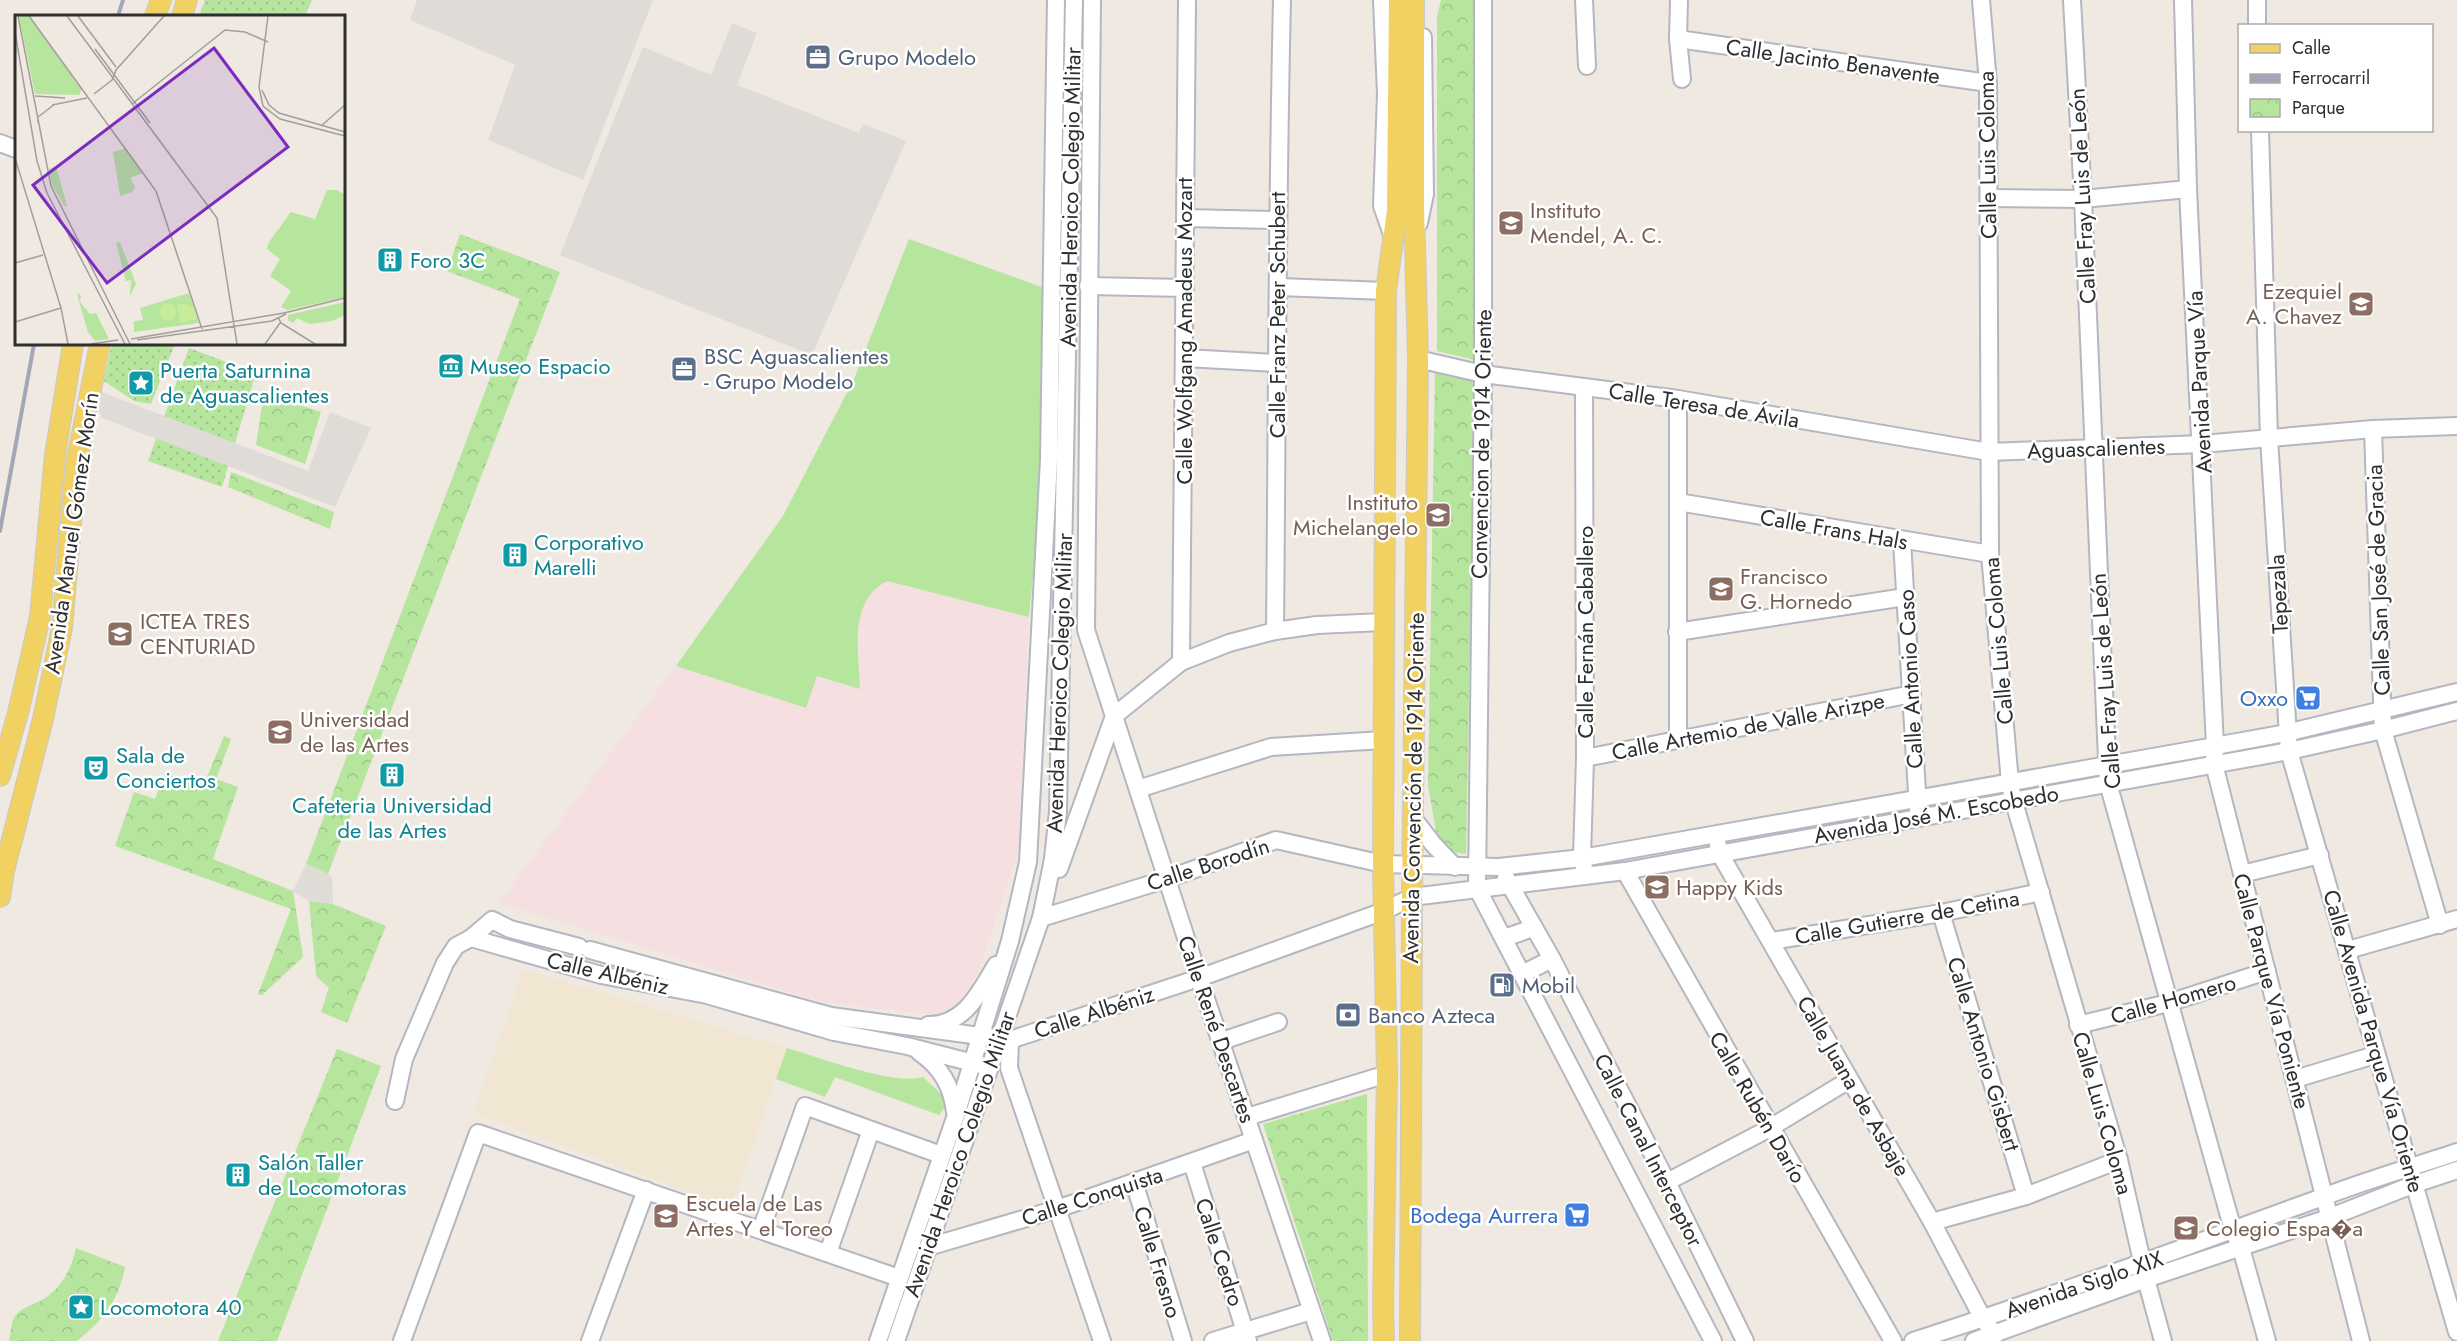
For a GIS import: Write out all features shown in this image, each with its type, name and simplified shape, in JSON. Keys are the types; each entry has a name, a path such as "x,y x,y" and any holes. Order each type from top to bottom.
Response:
{"main road":[{"path":"155,15 161,0"},
{"path":"182,15 187,0"},
{"name":"Avenida Convención de 1914 Oriente","path":"1399,0 1405,209 1416,236 1418,359 1410,1341"},
{"name":"Avenida Convención de 1914 Oriente","path":"1384,1341 1387,1074 1383,864 1386,291 1394,239 1405,209 1421,0"},
{"name":"Avenida Manuel Gómez Morín","path":"0,776 18,712 40,617 55,455 73,345"},
{"name":"Avenida Manuel Gómez Morín","path":"0,897 4,871 43,719 62,628 76,464 100,345"}],"street":[{"name":"Avenida Heroico Colegio Militar","path":"878,1341 972,1064 1010,941 1028,862 1049,459 1056,0"},
{"name":"Avenida Heroico Colegio Militar","path":"896,1341 991,1065 1004,1040 1041,918 1053,859 1058,812 1074,0"},
{"name":"Avenida Heroico Colegio Militar","path":"1092,0 1086,630 1114,716"},
{"name":"Calle Wolfgang Amadeus Mozart","path":"1181,662 1187,0"},
{"name":"Calle Franz Peter Schubert","path":"1275,631 1279,287 1277,220 1282,0"},
{"name":"Avenida Convención de 1914 Oriente","path":"1382,0 1386,94 1382,206 1394,239"},
{"name":"Avenida Convención de 1914 Oriente","path":"1416,236 1425,194 1421,0"},
{"name":"Convencion de 1914 Oriente","path":"1477,888 1483,374 1483,0"},
{"path":"1584,0 1587,66"},
{"path":"1679,0 1678,39 1682,79"},
{"name":"Calle Luis Coloma","path":"1981,0 1988,83 1990,554 2012,791 2119,1160 2163,1341"},
{"name":"Calle Fray Luis de León","path":"2072,0 2083,199 2108,783 2233,1230 2241,1248 2267,1341"},
{"name":"Avenida Parque Vía","path":"2183,0 2188,189 2216,746 2214,764"},
{"path":"2257,0 2258,24"},
{"name":"Calle Jacinto Benavente","path":"1678,39 1988,83"},
{"path":"2260,132 2269,438"},
{"path":"0,142 15,149"},
{"path":"1989,198 2083,199 2188,189"},
{"path":"1185,218 1277,220"},
{"path":"1088,286 1185,288"},
{"path":"1279,287 1386,291"},
{"path":"1185,358 1277,363"},
{"name":"Calle Teresa de Ávila","path":"1418,359 1483,374 1678,399 1989,452"},
{"name":"Calle Fernán Caballero","path":"1584,387 1585,758 1582,858 1586,877"},
{"path":"1678,399 1678,739"},
{"name":"Aguascalientes","path":"1989,452 2092,450 2202,444 2373,429 2457,426"},
{"name":"Calle San José de Gracia","path":"2373,429 2383,730 2440,925"},
{"name":"Tepezala","path":"2269,438 2286,733 2289,751"},
{"name":"Calle Frans Hals","path":"1678,502 1990,554"},
{"name":"Calle Antonio Caso","path":"1902,541 1918,817"},
{"path":"1677,632 1905,597"},
{"path":"1041,918 1114,716 1181,662 1229,644 1275,631 1317,625 1383,622"},
{"name":"Avenida José M. Escobedo","path":"1412,897 1625,871 1918,817 2106,765 2286,733 2457,693"},
{"name":"Calle Artemio de Valle Arizpe","path":"1585,758 1912,694"},
{"name":"Avenida José M. Escobedo","path":"1413,864 1476,868 1582,858 1917,798 2108,783 2289,751 2457,711"},
{"name":"Calle René Descartes","path":"1114,716 1199,978 1322,1341"},
{"path":"1138,789 1271,747 1383,740"},
{"name":"Calle Avenida Parque Vía Oriente","path":"2289,751 2457,1332"},
{"name":"Calle Parque Vía Poniente","path":"2214,764 2361,1341"},
{"path":"1413,818 1455,867"},
{"name":"Calle Juana de Asbaje","path":"1715,836 1720,854 1772,941 1848,1080 1932,1222 1983,1319 1995,1335"},
{"name":"Calle Borodín","path":"1041,918 1167,879 1276,840 1383,864 1413,864"},
{"path":"2242,874 2320,855"},
{"name":"Calle Canal Interceptor","path":"1499,867 1552,959 1667,1182 1745,1341"},
{"name":"Calle Rubén Darío","path":"1625,871 1893,1341"},
{"name":"Calle Canal Interceptor","path":"1477,888 1713,1341"},
{"name":"Calle Gutierre de Cetina","path":"1772,941 1941,913 2041,892"},
{"name":"Calle Albéniz","path":"471,938 492,920 519,931 831,1017 1004,1040 1199,978 1384,911 1412,897"},
{"name":"Calle Antonio Gisbert","path":"1941,913 2026,1196"},
{"path":"2348,950 2457,919"},
{"path":"1504,938 1533,928"},
{"path":"515,950 519,931"},
{"path":"395,1101 404,1059 445,963 456,946 471,938"},
{"name":"Calle Albéniz","path":"471,938 601,975 707,995 834,1032 908,1046 972,1064 991,1065"},
{"path":"900,1025 933,1025 958,1017 967,1009 982,988 1010,941"},
{"path":"601,975 607,955"},
{"path":"1522,974 1552,959"},
{"name":"Calle Homero","path":"2078,1025 2169,1003 2267,970"},
{"path":"1222,1041 1278,1022"},
{"path":"1004,1040 1009,1068 1102,1341"},
{"path":"908,1046 935,1065 946,1080 953,1097 956,1115"},
{"path":"2295,1079 2376,1055"},
{"path":"1247,1117 1387,1074"},
{"path":"1667,1182 1770,1128 1848,1080"},
{"path":"761,1230 805,1106 941,1155"},
{"path":"828,1253 871,1130"},
{"path":"402,1341 478,1133 899,1278"},
{"name":"Calle Conquista","path":"928,1247 1057,1209 1254,1140"},
{"name":"Avenida Siglo XIX","path":"1913,1341 2145,1271 2241,1248 2328,1218 2457,1152"},
{"path":"1932,1222 2026,1196 2119,1160"},
{"name":"Calle Cedro","path":"1192,1163 1247,1336"},
{"name":"Avenida Siglo XIX","path":"1974,1341 1995,1335 2145,1271 2233,1230 2325,1196 2412,1176 2457,1170"},
{"name":"Calle Fresno","path":"1134,1182 1183,1341"},
{"path":"590,1341 646,1190"},
{"path":"1213,1341 1247,1336 1311,1311"}],"shaded area":[{"path":"417,0 653,0 583,180 488,140 515,65 410,20"},
{"path":"732,23 757,33 737,85 859,133 863,124 906,141 812,355 560,255 643,47 711,75"},
{"path":"91,388 308,471 330,412 371,428 335,507 102,418"},
{"path":"887,581 1029,617 1018,853 982,960 965,1002 944,1016 821,1002 499,903 676,666 806,708 816,675 860,689 859,620 862,608 876,586"},
{"path":"306,864 332,876 333,904 309,901 293,891"},
{"path":"523,969 787,1048 731,1208 474,1113"}],"green space":[{"path":"205,0 312,0 305,15 199,15"},
{"path":"1441,0 1477,0 1475,360 1437,351 1437,17"},
{"path":"460,234 560,272 328,874 306,864 520,299 447,271"},
{"path":"909,239 1044,288 1041,492 1029,617 887,581 866,601 861,614 858,629 860,689 817,676 806,708 676,666 783,516 854,379"},
{"path":"112,345 175,345 151,404 134,401 104,381"},
{"path":"189,348 256,373 222,487 148,461"},
{"path":"1435,371 1475,382 1466,854 1452,852 1437,836 1428,786"},
{"path":"264,393 321,412 305,464 256,445"},
{"path":"231,472 334,512 330,529 228,487"},
{"path":"224,736 231,739 216,779 238,787 213,859 293,891 303,957 262,995 258,994 291,909 115,846 134,792 155,799 165,773 203,787"},
{"path":"309,901 333,904 386,926 347,1023 321,1012 329,988 316,976"},
{"path":"787,1048 875,1074 910,1079 923,1077 942,1095 945,1107 939,1115 835,1077 825,1097 776,1079"},
{"path":"337,1049 381,1066 277,1341 218,1341"},
{"path":"1367,1094 1368,1341 1333,1341 1263,1124"},
{"path":"76,1248 125,1267 114,1300 108,1309 77,1341 9,1341 14,1318 24,1308 45,1298 56,1288 69,1269"}],"railway":[{"path":"118,15 123,0"},
{"path":"0,531 34,345"}],"place":[{"name":"Grupo Modelo","path":"818,57"},
{"name":"Instituto Mendel, A. C.","path":"1511,223"},
{"name":"Foro 3C","path":"390,260"},
{"name":"Ezequiel A. Chavez","path":"2361,304"},
{"name":"Museo Espacio","path":"451,366"},
{"name":"BSC Aguascalientes - Grupo Modelo","path":"684,369"},
{"name":"Puerta Saturnina de Aguascalientes","path":"141,383"},
{"name":"Instituto Michelangelo","path":"1438,515"},
{"name":"Corporativo Marelli","path":"515,555"},
{"name":"Francisco G. Hornedo","path":"1721,589"},
{"name":"ICTEA TRES CENTURIAD","path":"120,634"},
{"name":"Oxxo","path":"2308,698"},
{"name":"Universidad de las Artes","path":"280,732"},
{"name":"Sala de Conciertos","path":"96,768"},
{"name":"Cafeteria Universidad de las Artes","path":"392,775"},
{"name":"Happy Kids","path":"1657,887"},
{"name":"Mobil","path":"1502,985"},
{"name":"Banco Azteca","path":"1348,1015"},
{"name":"Salón Taller de Locomotoras","path":"238,1175"},
{"name":"Bodega Aurrera","path":"1577,1215"},
{"name":"Escuela de Las Artes Y el Toreo","path":"666,1216"},
{"name":"Colegio Espa�a","path":"2186,1228"},
{"name":"Locomotora 40","path":"81,1307"}]}
